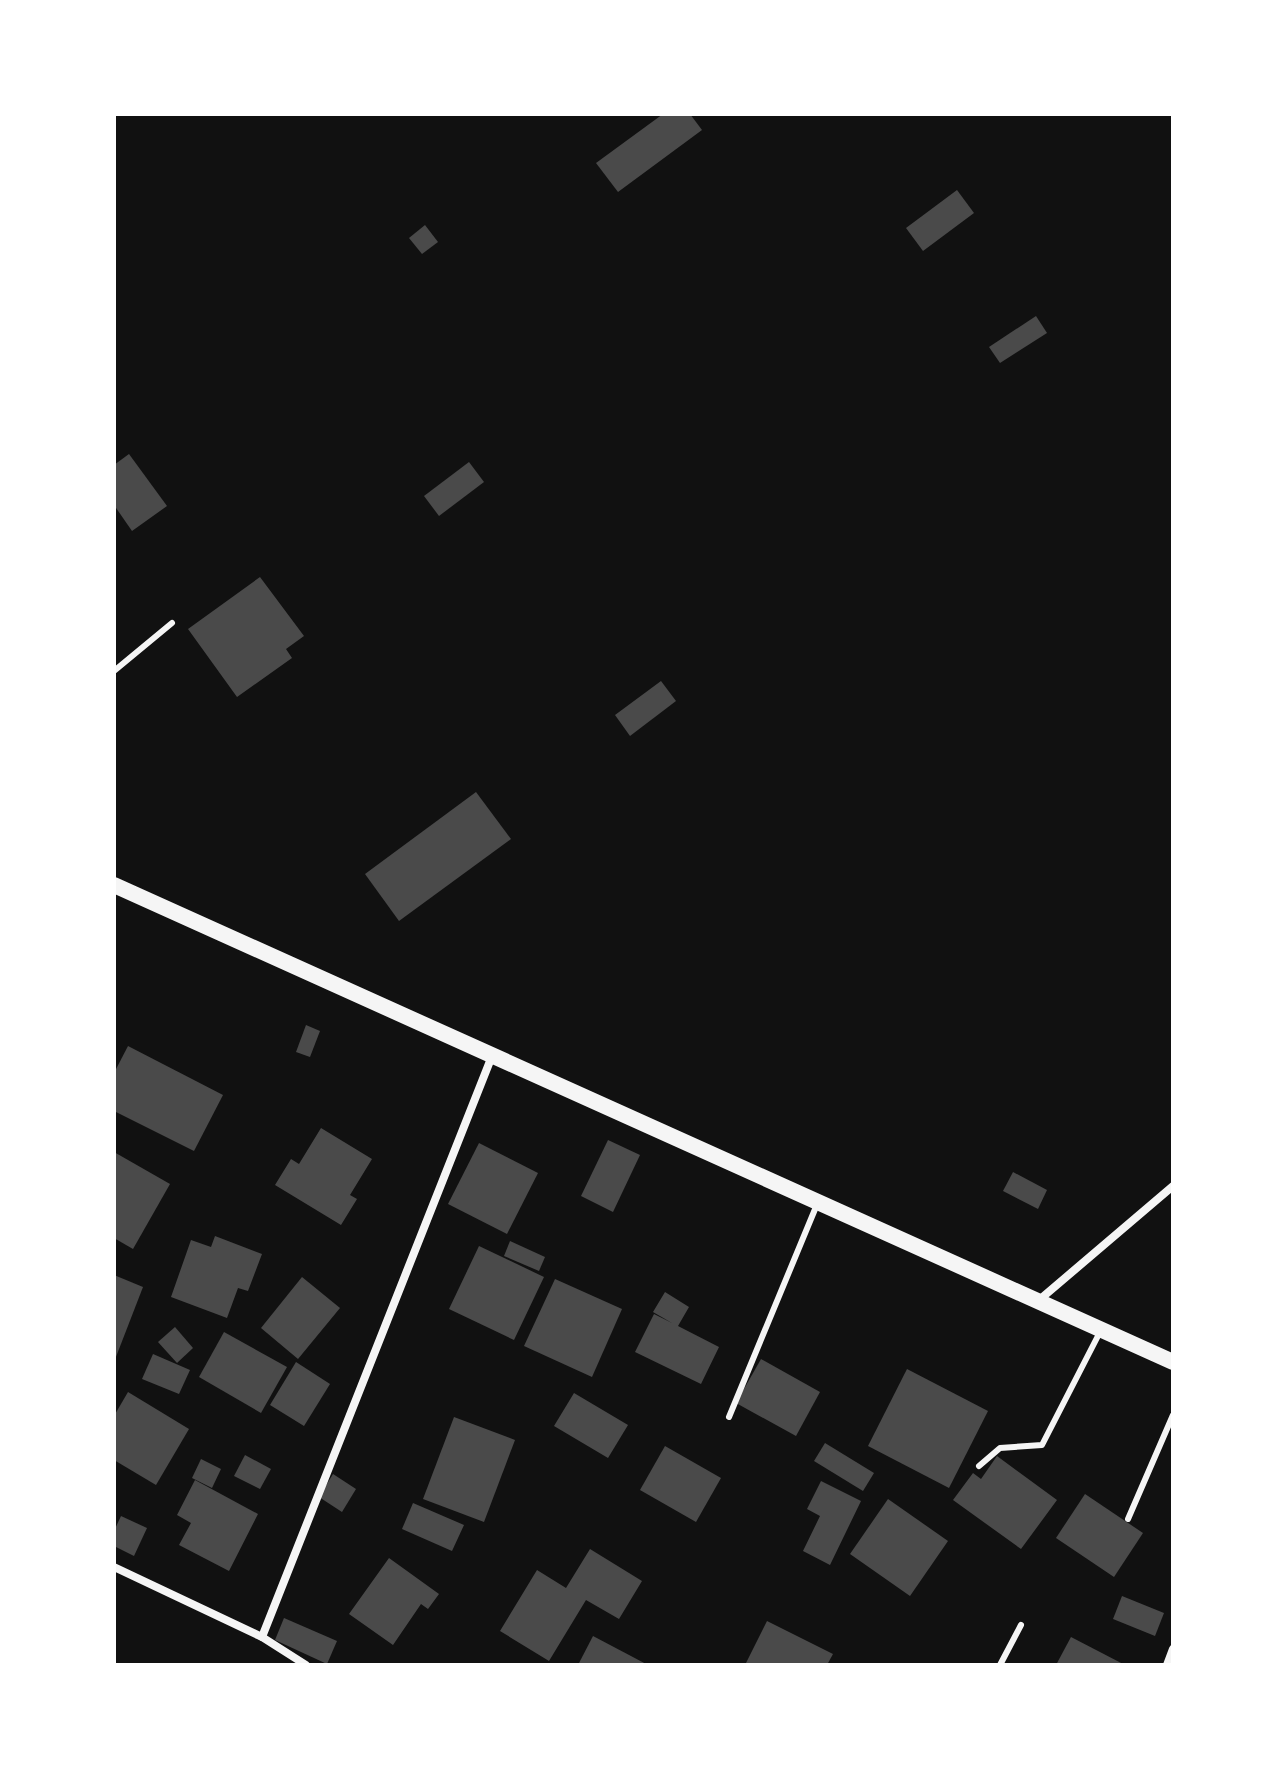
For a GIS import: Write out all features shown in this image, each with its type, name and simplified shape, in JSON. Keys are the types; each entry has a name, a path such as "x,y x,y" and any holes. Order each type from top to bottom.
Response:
{"main road":[{"path":"114,885 1173,1362"}],"street":[{"path":"262,1637 492,1056"},
{"path":"1037,1301 1173,1186"},
{"path":"114,1567 262,1637 306,1665"},
{"path":"1167,1665 1173,1649"}],"lane":[{"path":"114,671 172,623"},
{"path":"729,1417 818,1202"},
{"path":"979,1466 1000,1448 1042,1445 1101,1330"},
{"path":"1128,1519 1173,1415"},
{"path":"1000,1665 1021,1625"}],"building":[{"path":"663,114 690,114 702,130 618,192 596,163"},
{"path":"957,190 974,213 923,251 906,228"},
{"path":"425,225 438,242 422,254 409,238"},
{"path":"1036,316 1047,333 1000,363 989,347"},
{"path":"129,454 167,506 132,531 114,505 114,465"},
{"path":"469,462 484,482 439,516 424,496"},
{"path":"260,577 304,636 286,649 292,658 237,697 188,629"},
{"path":"661,681 676,701 630,736 615,715"},
{"path":"476,792 511,839 399,921 365,874"},
{"path":"306,1025 320,1031 310,1057 296,1052"},
{"path":"128,1046 223,1095 194,1151 114,1111 114,1073"},
{"path":"321,1128 372,1159 350,1195 357,1199 341,1225 275,1185 291,1159 299,1164"},
{"path":"608,1140 640,1155 613,1212 581,1196"},
{"path":"479,1143 538,1173 507,1234 448,1204"},
{"path":"114,1152 170,1184 133,1249 114,1238"},
{"path":"1013,1172 1047,1190 1038,1209 1003,1191"},
{"path":"215,1236 262,1254 248,1291 238,1288 227,1318 171,1297 191,1240 211,1247"},
{"path":"510,1241 545,1257 539,1271 504,1256"},
{"path":"479,1246 544,1277 514,1340 449,1309"},
{"path":"114,1275 143,1287 114,1362"},
{"path":"302,1277 340,1308 298,1359 261,1328"},
{"path":"555,1279 622,1309 592,1377 524,1346"},
{"path":"665,1292 689,1307 678,1326 719,1347 701,1384 635,1352 654,1314 672,1323 653,1312"},
{"path":"175,1327 193,1348 177,1363 158,1342"},
{"path":"224,1332 287,1367 261,1413 199,1377"},
{"path":"153,1354 190,1370 179,1394 142,1379"},
{"path":"761,1359 820,1392 796,1436 736,1403"},
{"path":"296,1362 330,1384 304,1426 270,1405"},
{"path":"907,1369 988,1411 949,1488 868,1446"},
{"path":"128,1392 189,1429 156,1485 114,1460 114,1416"},
{"path":"574,1393 628,1425 608,1458 554,1426"},
{"path":"454,1417 515,1440 484,1522 423,1499"},
{"path":"825,1443 874,1473 863,1491 814,1461"},
{"path":"665,1446 721,1478 696,1522 640,1490"},
{"path":"245,1455 271,1469 260,1489 234,1476"},
{"path":"997,1456 1057,1500 1021,1549 953,1500 973,1473 981,1479"},
{"path":"201,1459 221,1469 212,1488 192,1478"},
{"path":"333,1474 356,1489 342,1512 319,1497"},
{"path":"195,1480 258,1514 229,1571 179,1545 191,1523 177,1515"},
{"path":"821,1481 861,1501 830,1565 803,1551 820,1516 807,1509"},
{"path":"1085,1494 1143,1533 1114,1577 1056,1538"},
{"path":"888,1499 948,1541 910,1596 850,1554"},
{"path":"413,1503 464,1525 452,1551 402,1529"},
{"path":"121,1516 147,1528 134,1556 114,1546 114,1531"},
{"path":"590,1549 642,1581 619,1619 586,1600 549,1661 500,1631 537,1570 566,1588"},
{"path":"389,1558 439,1594 428,1609 421,1604 393,1645 349,1614"},
{"path":"1122,1596 1164,1613 1155,1636 1113,1619"},
{"path":"284,1618 337,1641 327,1664 275,1640"},
{"path":"767,1621 833,1654 827,1665 745,1665"},
{"path":"593,1636 648,1665 578,1665"},
{"path":"1071,1637 1125,1665 1056,1665"}]}
